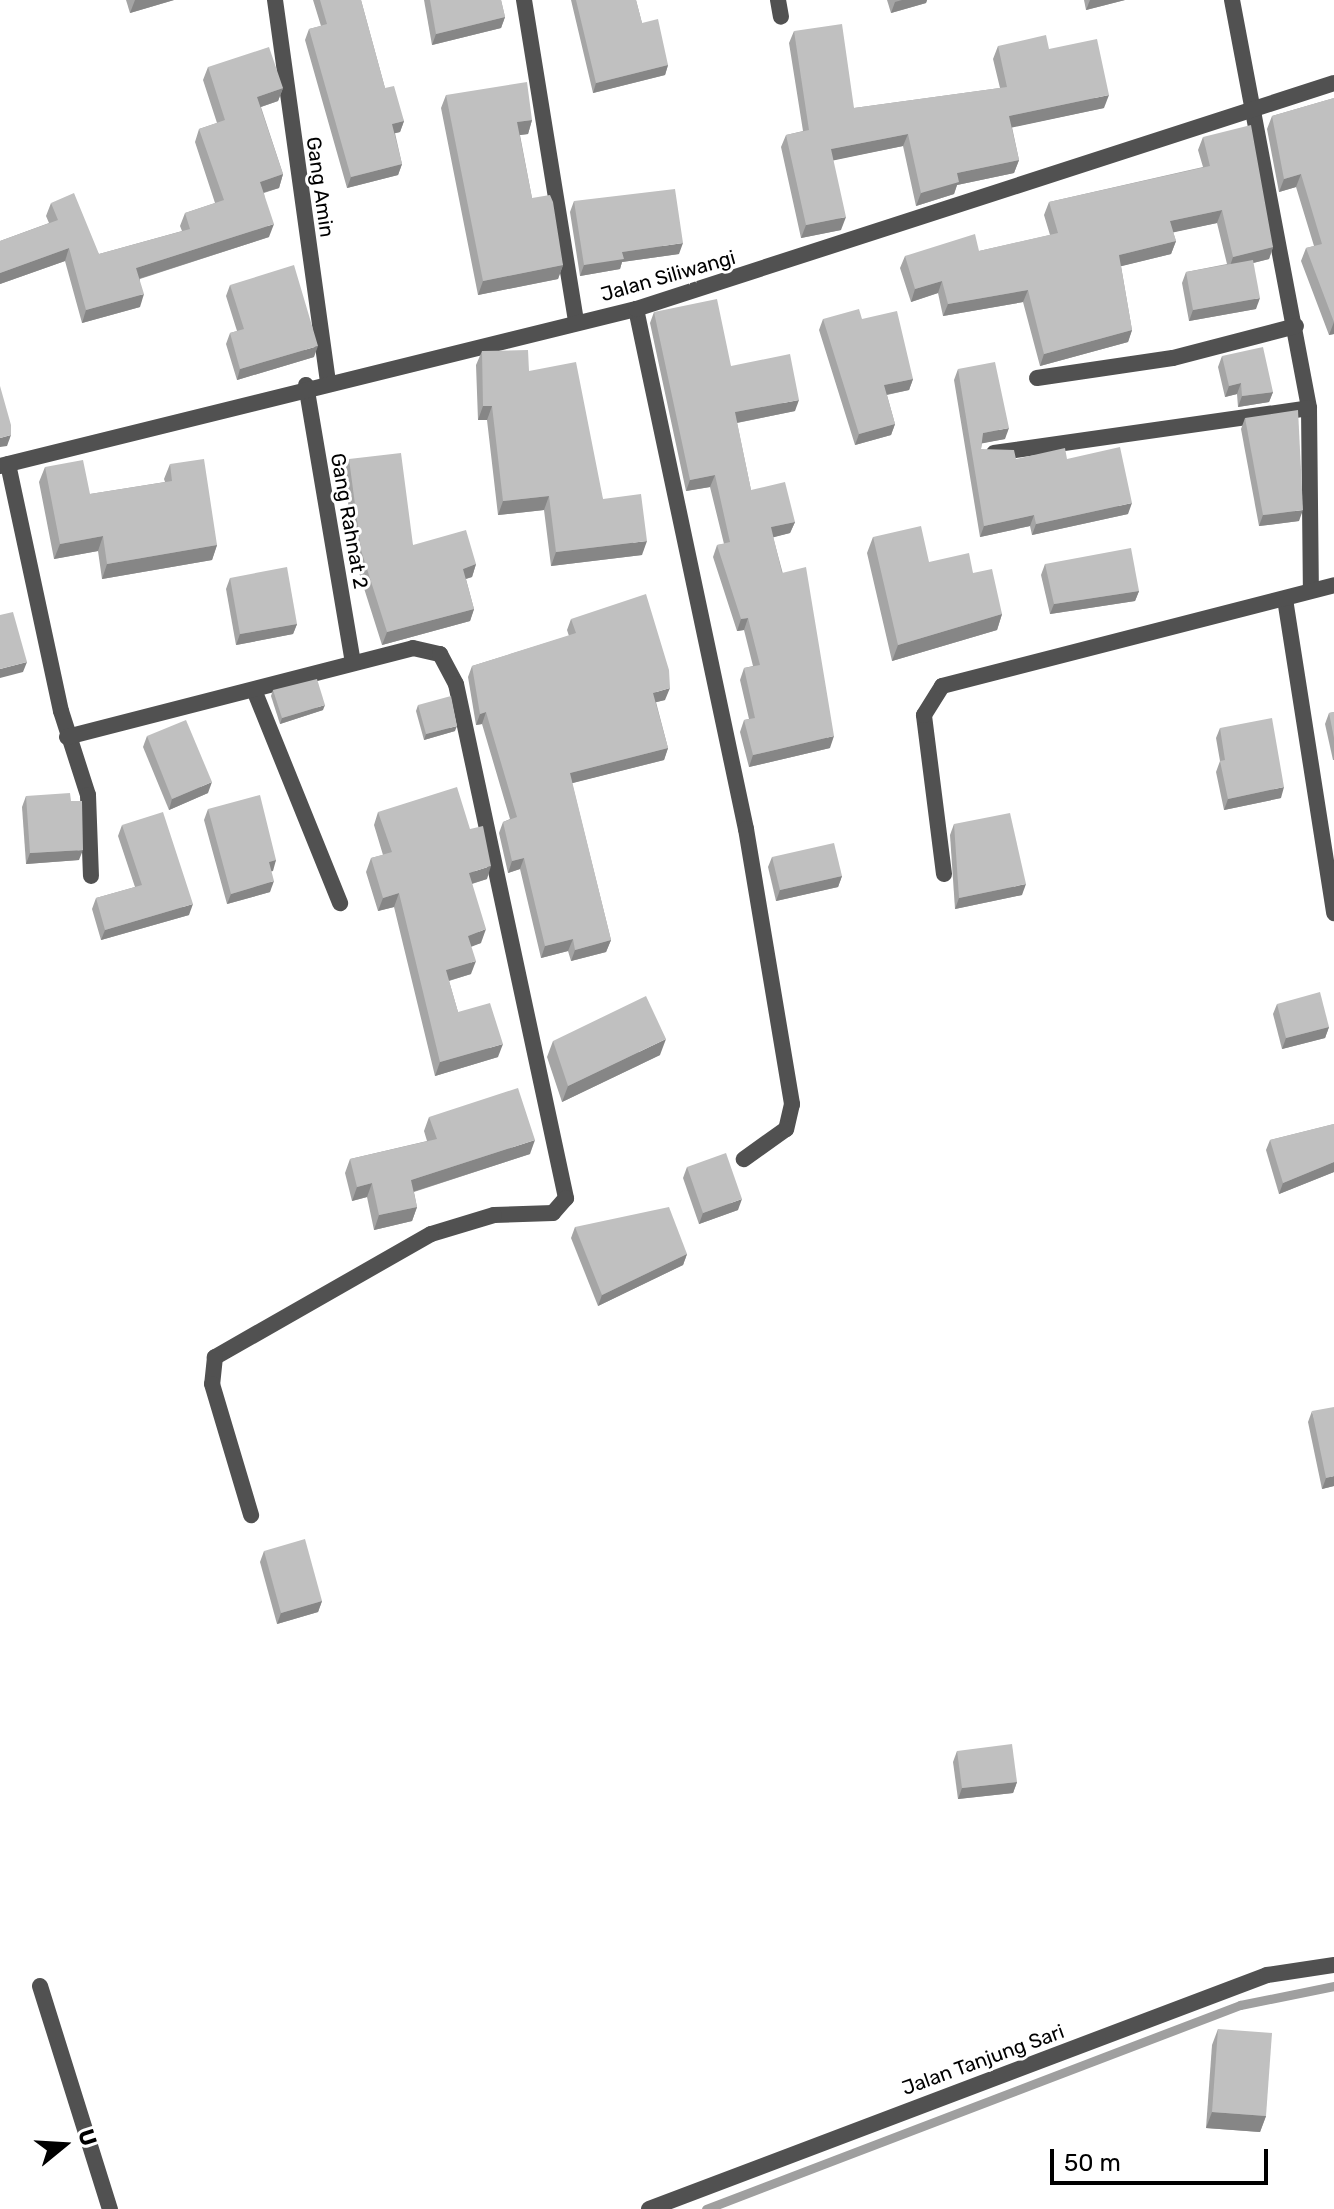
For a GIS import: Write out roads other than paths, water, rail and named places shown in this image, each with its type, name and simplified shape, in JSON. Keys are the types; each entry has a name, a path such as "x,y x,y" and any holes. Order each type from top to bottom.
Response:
{"street":[{"name":"Gang Amin","path":"275,0 328,380"},
{"path":"524,0 576,320"},
{"path":"1232,0 1296,326 1309,408 1311,589"},
{"name":"Jalan Siliwangi","path":"4,465 306,385 576,320 636,309 1334,83"},
{"path":"636,309 746,829 792,1104 786,1129 744,1159"},
{"path":"1037,378 1173,358 1296,326"},
{"name":"Gang Rahnat 2","path":"306,385 353,663"},
{"path":"985,453 1309,408"},
{"path":"4,465 67,737 88,795 91,876"},
{"path":"944,874 924,715 942,686 1334,585"},
{"path":"1285,599 1334,913"},
{"path":"67,737 353,663 428,647 448,664 566,1198 553,1213 471,1219 431,1234 215,1357 212,1384 251,1515"},
{"path":"254,690 340,903"},
{"name":"Jalan Tanjung Sari","path":"649,2209 1267,1975 1334,1965"},
{"path":"40,1986 110,2209"}],"waterway":[{"path":"706,2209 1240,2005 1334,1986"}]}
